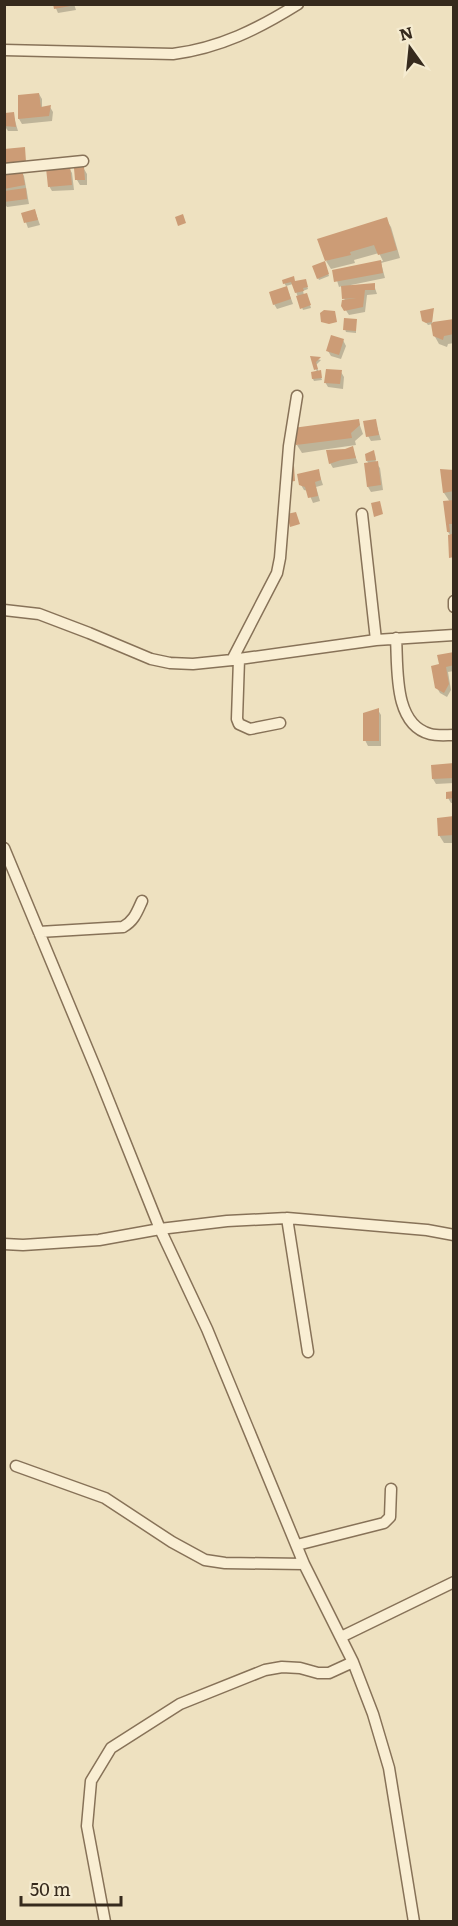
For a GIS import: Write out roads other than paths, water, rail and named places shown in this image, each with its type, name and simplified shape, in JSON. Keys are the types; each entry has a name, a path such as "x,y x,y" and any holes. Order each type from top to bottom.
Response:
{"street":[{"path":"4,50 173,54 195,51 255,30 298,4"},
{"path":"4,169 83,161"},
{"path":"280,723 250,729 239,724 235,660 277,573 289,446 297,396"},
{"path":"362,514 376,640"},
{"path":"453,601 453,607"},
{"path":"4,610 39,614 152,659 170,663 194,664 235,660 376,640 453,635"},
{"path":"396,638 403,709 413,725 430,734 453,735"},
{"path":"4,848 160,1228 207,1329 304,1564 353,1662 373,1714 390,1768 414,1922"},
{"path":"39,932 123,927 130,923 136,915 142,901"},
{"path":"287,1218 308,1352"},
{"path":"4,1244 99,1240 160,1228 287,1218 427,1230 453,1235"},
{"path":"16,1466 105,1498 172,1542 205,1560 225,1563 304,1564"},
{"path":"297,1545 384,1523 390,1517 391,1489"},
{"path":"341,1637 453,1582"},
{"path":"105,1922 87,1826 91,1781 111,1748 180,1704 265,1670 282,1667 329,1673 353,1662"}]}
